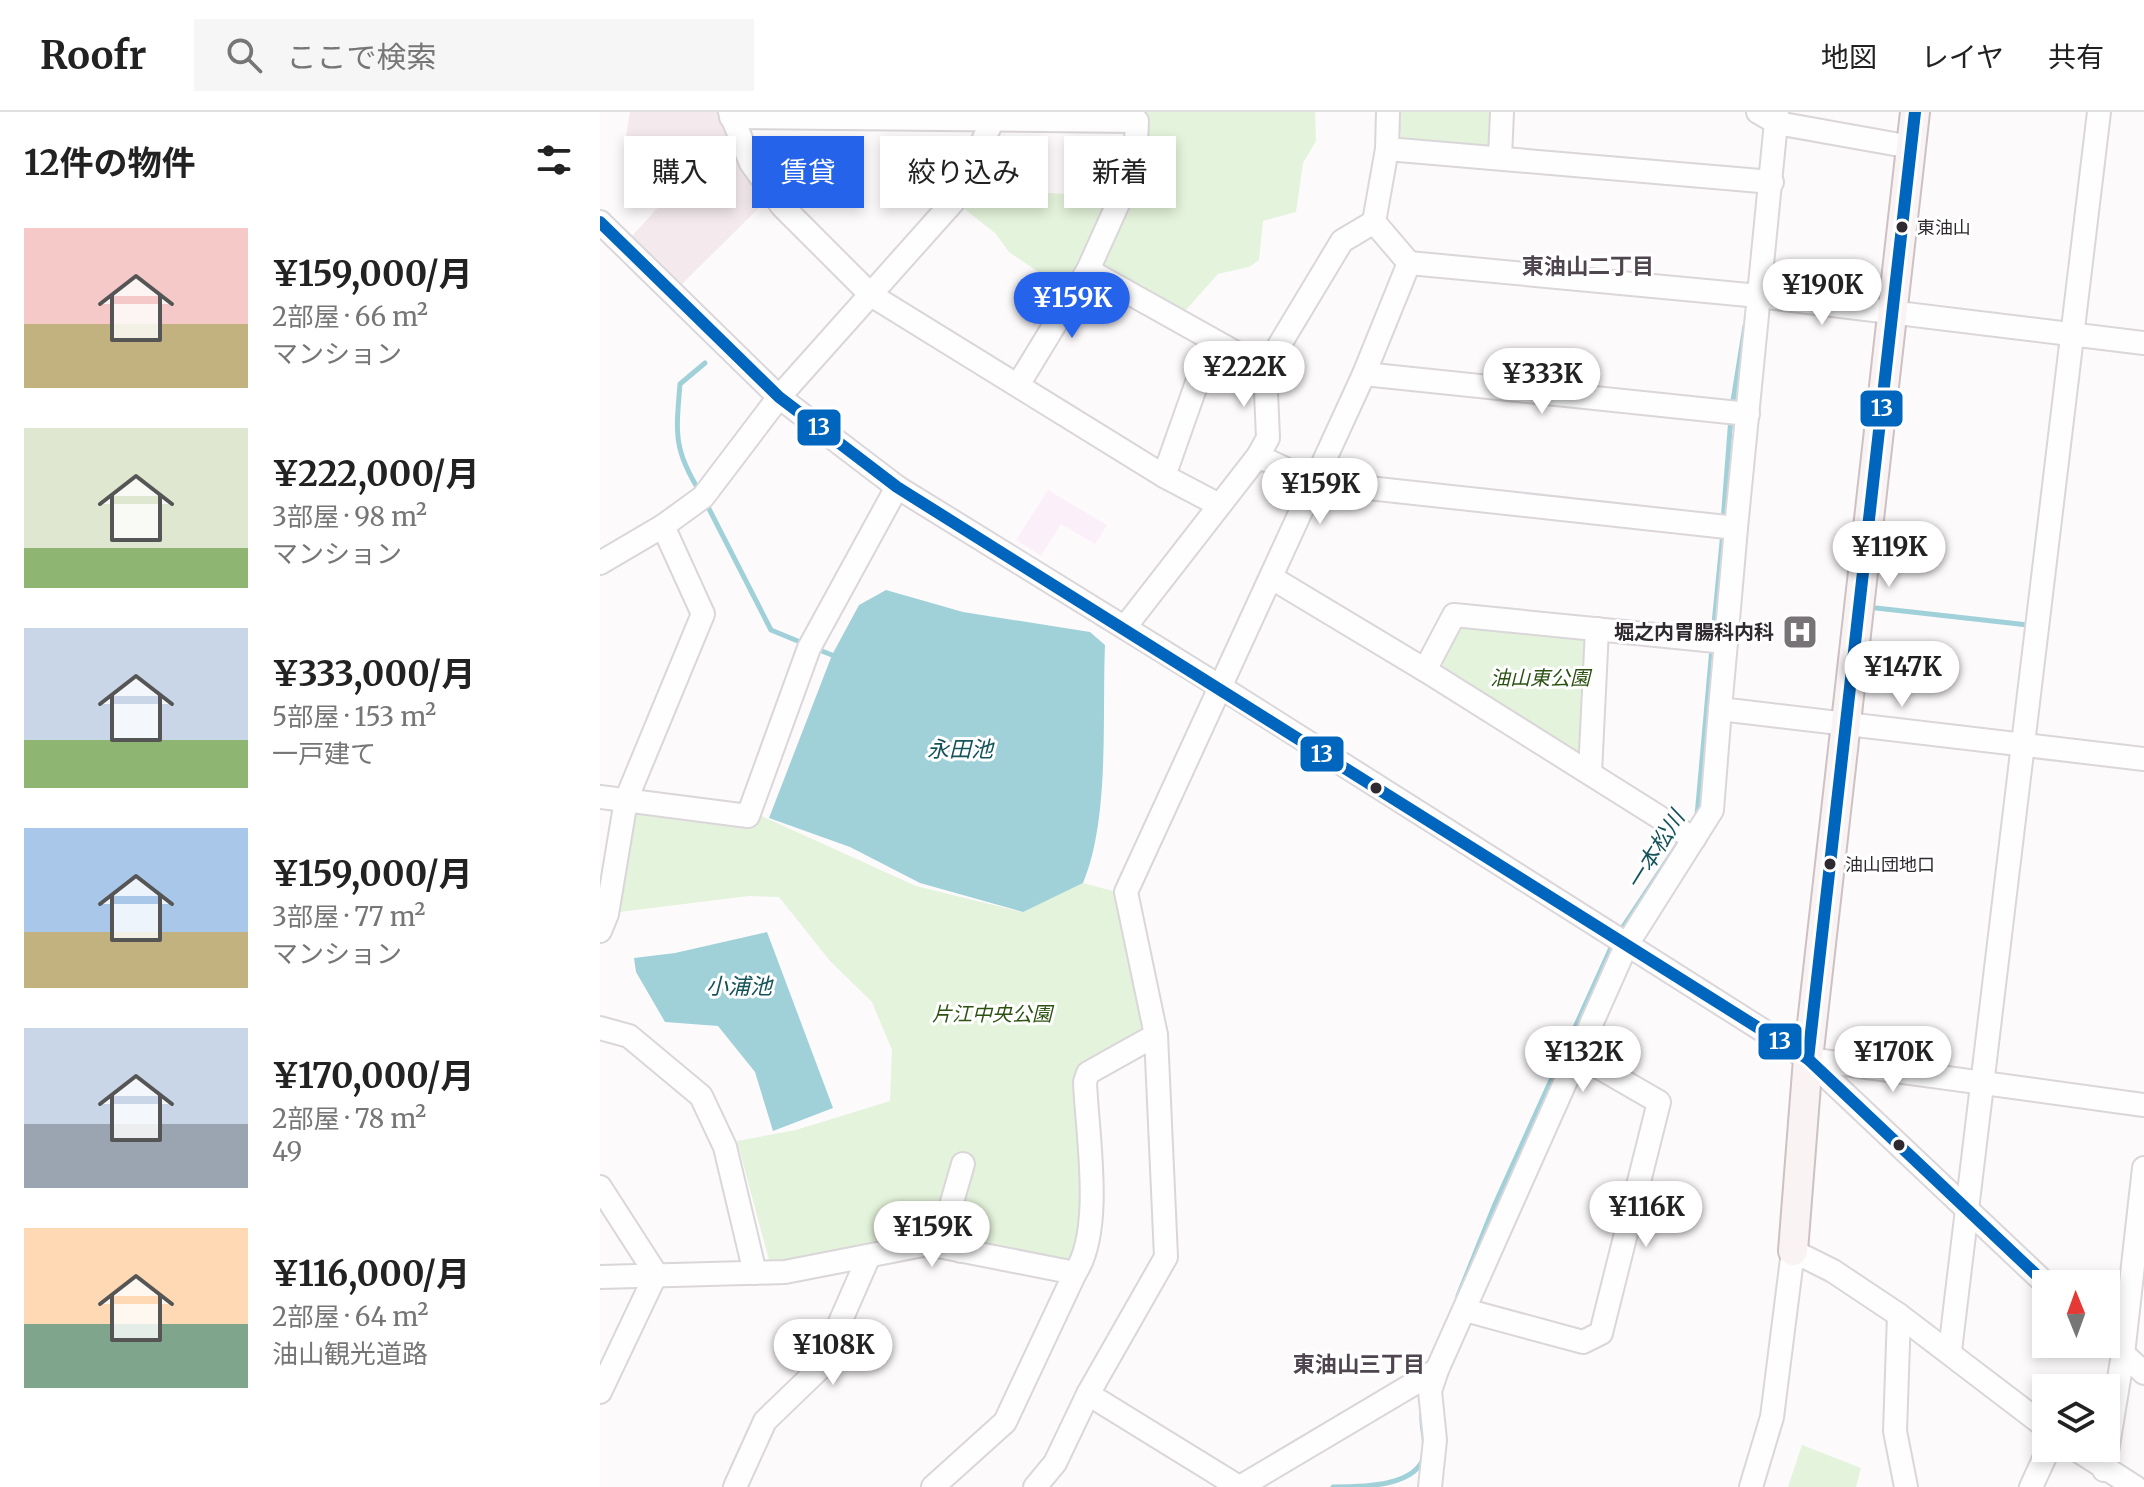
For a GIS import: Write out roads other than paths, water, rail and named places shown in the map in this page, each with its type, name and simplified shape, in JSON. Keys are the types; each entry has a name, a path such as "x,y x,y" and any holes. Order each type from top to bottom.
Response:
{"main road":[{"path":"1793,1251 1808,1059 1895,313 1915,112"}],"street":[{"path":"1125,627 1258,456 1268,438 1265,369 1342,241 1374,222 1387,149 1388,112"},
{"path":"1500,158 1502,112"},
{"path":"1950,1351 2020,747 2099,112"},
{"path":"1018,385 1088,270 1135,166 1137,121 993,116 730,115 751,163 782,206 871,295 1164,476 1219,505"},
{"path":"600,563 663,526 703,497 779,397 953,202 993,116"},
{"path":"1088,1394 1239,1487 1429,1375 1465,1310 1576,1054 1617,940 1687,834 1712,810 1720,709 1717,641 1738,413 1771,116 1911,147"},
{"path":"1387,149 1763,181"},
{"path":"600,222 779,397 897,487 1219,686 1808,1059 2032,1271"},
{"path":"1374,222 1409,263 1751,296 2144,343"},
{"path":"1035,1487 1055,1463 1088,1394 1166,1257 1156,1035 1126,892 1364,374 1409,263"},
{"path":"1088,270 1265,369"},
{"path":"1164,476 1212,340"},
{"path":"1364,374 1738,413"},
{"path":"1258,456 1313,482 1728,527"},
{"path":"600,797 748,816 809,648 897,487"},
{"path":"600,931 607,914 626,800 703,614 663,526"},
{"path":"1272,578 1687,834"},
{"path":"1425,670 1454,615 1717,641"},
{"path":"1590,773 1597,629"},
{"path":"1720,709 2020,747 2144,759"},
{"path":"600,1028 629,1036 701,1096 725,1147 755,1273"},
{"path":"933,1487 1005,1422 1082,1262 1091,1221 1088,1073 1156,1035"},
{"path":"1465,1310 1583,1342 1601,1333 1659,1102 1576,1054"},
{"path":"1808,1059 2144,1105"},
{"path":"961,1251 952,1202 963,1164"},
{"path":"2104,1470 2141,1226 2144,1168"},
{"path":"600,1187 656,1274"},
{"path":"600,1277 785,1272 928,1244 1075,1273"},
{"path":"1751,1487 1772,1417 1793,1251 1833,1271 1899,1315 2032,1416"},
{"path":"735,1487 765,1421 820,1368 869,1256"},
{"path":"600,1392 656,1274"},
{"path":"1899,1315 1895,1431 1906,1487"},
{"path":"2120,1351 2144,1373"},
{"path":"1429,1375 1435,1440 1430,1487"},
{"path":"2031,1487 2043,1462"},
{"path":"2093,1462 2135,1487"}],"water":[{"name":"永田池","path":"886,590 963,612 1090,632 1105,645 1101,798 1092,857 1083,883 1023,912 920,883 850,847 769,818 832,655 859,605"},
{"name":"小浦池","path":"767,932 833,1108 773,1131 755,1072 718,1026 665,1022 636,972 634,958 675,953"}],"waterway":[{"name":"一本松川","path":"1732,407 1745,326"},
{"path":"700,492 681,452 678,416 680,384 705,363"},
{"name":"一本松川","path":"1723,522 1731,417"},
{"path":"705,501 771,630 805,644"},
{"name":"一本松川","path":"1713,634 1723,532"},
{"path":"1876,608 2028,625"},
{"path":"814,648 832,655"},
{"name":"一本松川","path":"1697,816 1712,648"},
{"name":"一本松川","path":"1619,933 1680,841"},
{"name":"一本松川","path":"1458,1296 1495,1204 1614,941"},
{"name":"一本松川","path":"1333,1487 1388,1483 1412,1473 1421,1464 1425,1453 1422,1415"}],"place":[{"name":"東油山","path":"1902,227"},
{"name":"堀之内胃腸科内科","path":"1800,632"},
{"name":"油山団地口","path":"1830,864"}],"district":[{"name":"東油山二丁目","path":"1588,266"},
{"name":"東油山三丁目","path":"1359,1364"}],"park label":[{"name":"油山東公園","path":"1540,678"},
{"name":"片江中央公園","path":"992,1014"}]}
